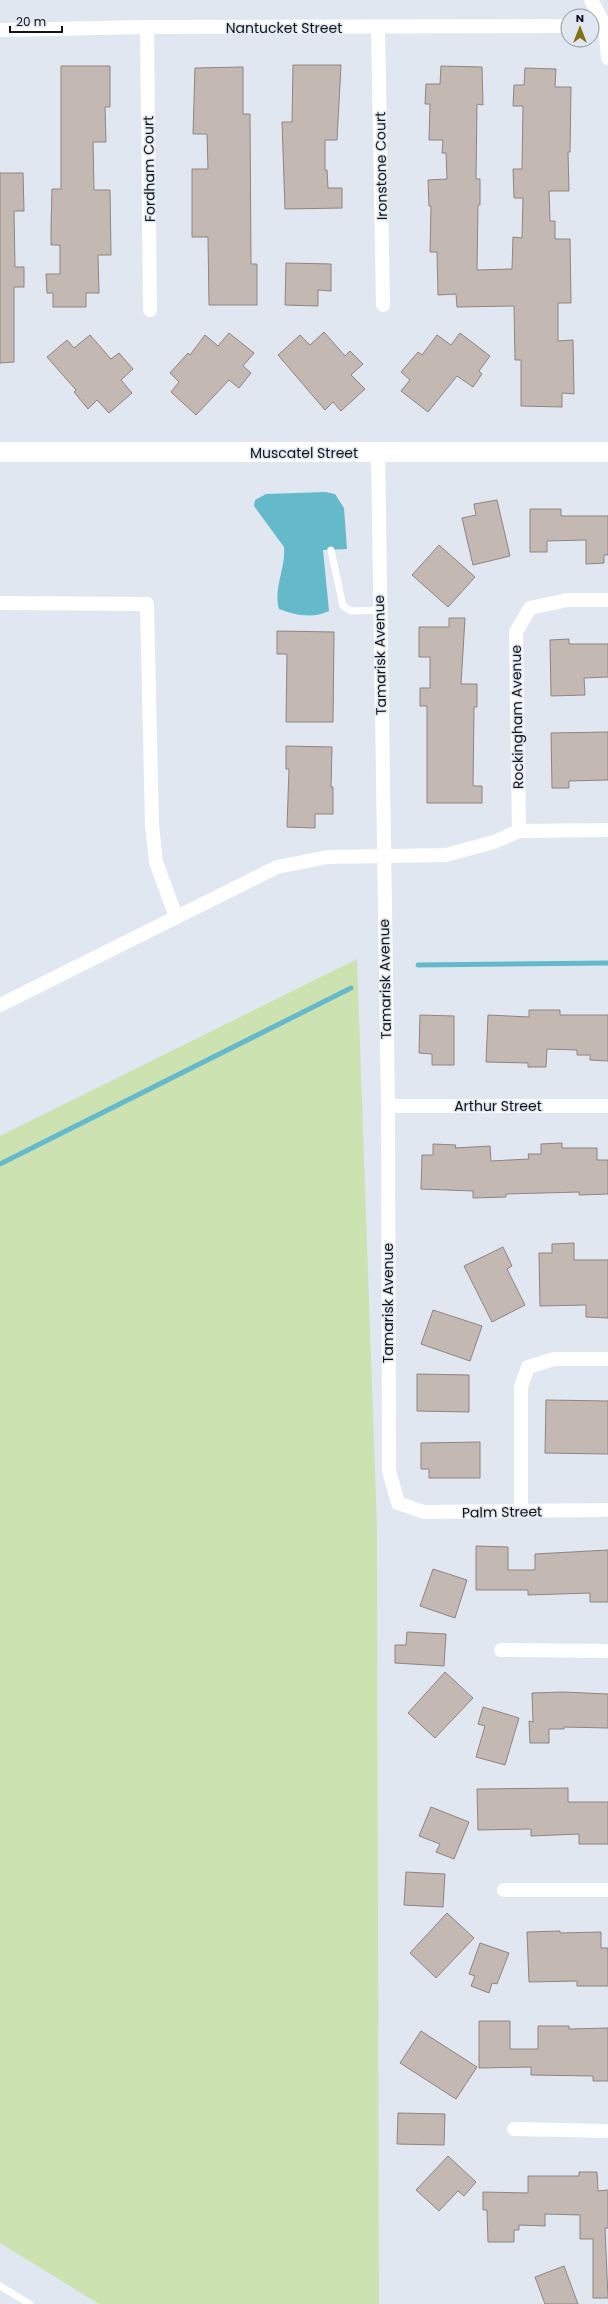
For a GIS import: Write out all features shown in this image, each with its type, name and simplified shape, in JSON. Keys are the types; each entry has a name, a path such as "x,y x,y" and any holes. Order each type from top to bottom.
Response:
{"street":[{"path":"591,0 602,26 608,58"},
{"name":"Nantucket Street","path":"0,30 147,27 378,28 560,26"},
{"name":"Fordham Court","path":"147,27 150,310"},
{"name":"Ironstone Court","path":"378,28 384,305"},
{"name":"Muscatel Street","path":"0,452 608,452"},
{"name":"Tamarisk Avenue","path":"378,453 388,1106 389,1471 398,1503"},
{"name":"Rockingham Avenue","path":"519,831 516,632 530,608 567,600 608,600"},
{"path":"0,603 147,604 152,825 156,862 176,917"},
{"path":"0,1005 277,867 328,857 446,855 494,842 519,831 608,830"},
{"name":"Arthur Street","path":"388,1106 608,1106"},
{"path":"520,1512 520,1387 528,1367 554,1360 608,1359"},
{"name":"Palm Street","path":"398,1503 424,1512 608,1510"},
{"path":"501,1650 608,1651"},
{"path":"504,1890 608,1890"},
{"path":"514,2129 608,2131"}],"lane":[{"path":"332,550 342,606 352,611 380,610"},
{"path":"0,2286 30,2304"}],"green space":[{"path":"357,959 377,1528 379,2304 99,2304 0,2243 0,1136"}],"water":[{"path":"325,492 335,494 344,508 347,549 323,550 329,611 316,615 304,615 279,609 278,586 283,562 284,547 254,506 255,500 266,494"}],"building":[{"path":"293,65 341,65 337,140 325,140 325,170 327,170 328,188 342,188 342,208 285,209 282,122 292,122"},
{"path":"61,66 110,66 110,107 105,107 106,142 93,142 94,190 110,190 111,255 98,255 99,293 86,293 86,307 53,307 53,293 47,293 46,274 60,274 60,245 51,245 51,228 52,189 61,189"},
{"path":"441,66 482,67 483,105 477,104 476,179 480,179 480,205 478,205 477,270 512,269 513,237 522,238 523,198 514,198 513,169 522,169 523,106 513,106 514,85 524,85 525,68 556,69 555,87 571,87 570,152 568,152 569,191 549,191 550,221 555,221 555,239 570,239 571,303 558,303 558,341 573,340 574,394 562,393 562,407 521,406 521,360 515,360 514,306 457,307 456,294 438,295 437,252 430,252 431,206 429,206 428,180 447,179 446,153 442,153 443,140 429,140 430,104 425,104 426,84 440,84"},
{"path":"243,67 243,114 250,114 251,264 257,264 257,305 209,305 208,237 192,237 192,169 208,169 207,134 193,134 195,68"},
{"path":"0,173 23,173 24,211 14,211 15,267 24,267 24,287 14,287 14,362 0,363"},
{"path":"286,263 331,264 331,291 318,290 318,306 285,305"},
{"path":"324,332 345,356 350,351 363,364 351,375 365,389 341,411 333,402 325,410 278,355 300,335 310,345"},
{"path":"229,333 254,353 243,366 251,373 239,388 229,380 196,415 171,392 179,382 170,373 188,353 190,355 205,335 218,346"},
{"path":"460,333 490,356 479,371 482,374 473,387 457,376 428,412 401,391 410,380 401,372 418,352 422,355 437,335 451,345"},
{"path":"90,335 111,359 119,353 133,369 121,380 132,393 109,413 97,400 88,409 74,392 76,390 47,357 67,340 74,348"},
{"path":"497,500 510,556 473,565 462,518 476,515 474,504"},
{"path":"530,509 561,509 561,516 608,516 608,555 604,555 604,563 586,564 586,540 547,541 547,552 530,552"},
{"path":"439,545 475,577 448,607 412,575"},
{"path":"449,618 465,618 461,684 477,684 477,707 474,707 473,786 482,786 482,803 427,803 427,706 420,706 420,688 430,688 430,657 419,657 419,627 449,627"},
{"path":"277,631 334,632 333,722 286,722 287,654 277,654"},
{"path":"569,639 569,644 608,644 608,677 584,678 585,695 551,696 550,640"},
{"path":"608,732 608,780 569,781 569,788 552,788 551,733"},
{"path":"286,746 332,747 331,787 333,787 333,814 315,814 315,828 287,827 289,769 286,769"},
{"path":"529,1010 560,1010 560,1015 608,1015 608,1061 590,1060 590,1055 577,1055 577,1050 547,1049 546,1067 528,1067 528,1063 486,1062 488,1015 529,1017"},
{"path":"420,1015 454,1016 454,1065 432,1065 432,1054 419,1053"},
{"path":"562,1143 562,1148 597,1148 597,1160 608,1160 608,1194 579,1195 579,1192 506,1194 506,1197 473,1198 473,1191 421,1189 422,1155 433,1155 433,1144 456,1145 455,1148 490,1146 491,1161 529,1159 528,1154 541,1154 541,1144"},
{"path":"574,1243 574,1260 608,1260 608,1318 586,1317 586,1305 540,1306 539,1253 552,1253 552,1244"},
{"path":"503,1247 512,1266 507,1269 525,1305 492,1322 464,1266"},
{"path":"433,1310 482,1326 470,1361 421,1344"},
{"path":"417,1374 469,1375 469,1412 417,1411"},
{"path":"546,1400 608,1401 608,1454 545,1453"},
{"path":"480,1442 480,1478 429,1478 429,1469 421,1469 421,1443"},
{"path":"476,1546 508,1547 508,1570 535,1570 535,1554 608,1550 608,1602 590,1602 590,1593 528,1595 528,1590 476,1590"},
{"path":"433,1569 467,1580 455,1618 420,1606"},
{"path":"407,1632 446,1634 444,1666 395,1663 395,1645 406,1645"},
{"path":"445,1672 473,1698 435,1738 408,1713"},
{"path":"563,1692 608,1694 608,1728 564,1727 564,1729 549,1729 549,1743 530,1743 529,1721 533,1722 532,1693"},
{"path":"483,1707 519,1718 505,1765 476,1757 485,1726 478,1724"},
{"path":"568,1788 568,1802 608,1802 608,1844 579,1844 579,1834 531,1836 531,1829 478,1830 477,1789"},
{"path":"431,1807 469,1822 454,1859 436,1852 440,1844 419,1836"},
{"path":"406,1872 445,1874 443,1907 404,1905"},
{"path":"447,1913 474,1938 436,1978 410,1953"},
{"path":"560,1931 560,1933 601,1932 601,1948 608,1948 608,1986 577,1986 577,1981 529,1982 527,1932"},
{"path":"480,1943 509,1953 497,1984 492,1983 489,1993 471,1986 475,1976 469,1974"},
{"path":"479,2021 510,2021 510,2049 538,2049 538,2026 569,2026 569,2029 608,2028 608,2081 593,2081 593,2076 531,2075 531,2067 479,2068"},
{"path":"421,2031 477,2067 456,2099 400,2063"},
{"path":"398,2113 445,2114 444,2145 397,2144"},
{"path":"448,2156 476,2182 464,2196 458,2191 439,2211 416,2190"},
{"path":"579,2172 597,2172 598,2191 608,2190 608,2228 605,2228 608,2298 593,2298 593,2239 580,2239 580,2215 545,2214 545,2226 519,2225 519,2230 514,2230 514,2242 488,2242 487,2210 483,2210 483,2192 528,2193 528,2176 579,2176"},
{"path":"564,2266 578,2304 545,2304 535,2277"}],"waterway":[{"path":"418,965 608,963"},
{"path":"0,1164 351,988"}]}
